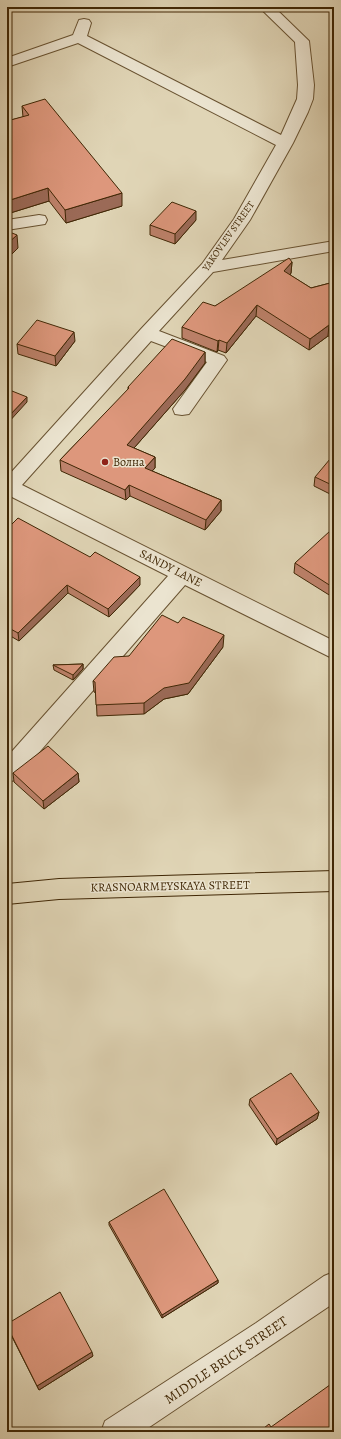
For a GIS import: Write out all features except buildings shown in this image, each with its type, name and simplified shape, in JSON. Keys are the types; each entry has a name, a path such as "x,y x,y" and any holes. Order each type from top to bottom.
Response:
{"main road":[{"name":"KRASNOARMEYSKAYA STREET","path":"7,894 59,888 334,882"}],"street":[{"name":"YAKOVLEV STREET","path":"8,488 197,278 208,268 242,220 285,143 305,99 302,41 266,7"},
{"path":"79,38 84,22"},
{"path":"7,63 79,38 285,143"},
{"path":"7,225 39,220"},
{"path":"208,268 334,246"},
{"path":"147,333 218,360 182,409"},
{"name":"SANDY LANE","path":"8,488 332,647"},
{"path":"7,773 182,574"},
{"name":"MIDDLE BRICK STREET","path":"116,1432 266,1333 334,1286"}],"place":[{"name":"Волна","path":"105,462"}]}
